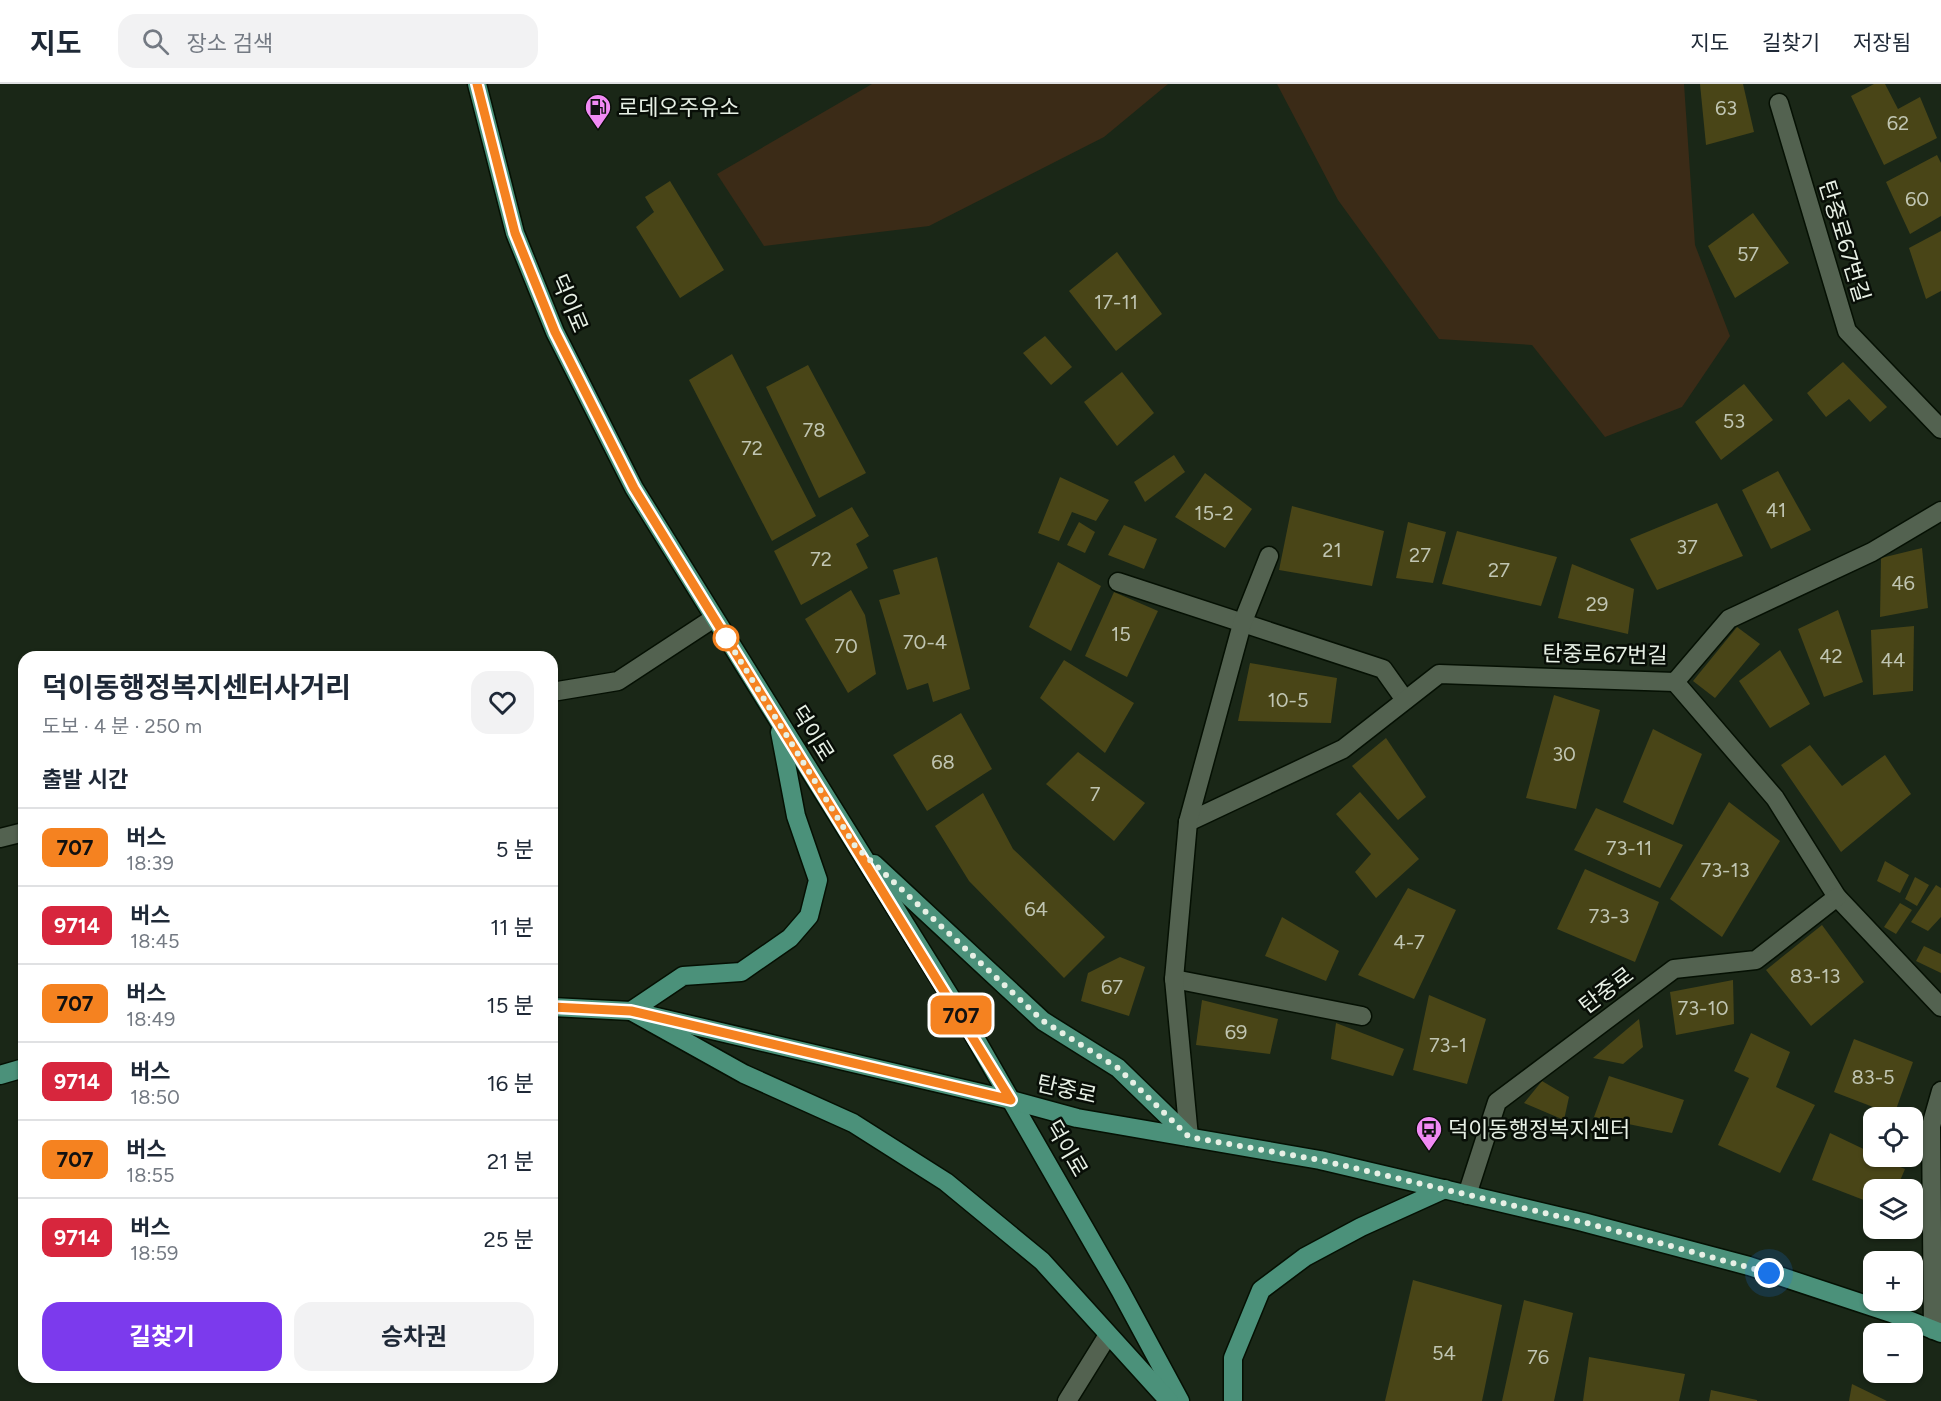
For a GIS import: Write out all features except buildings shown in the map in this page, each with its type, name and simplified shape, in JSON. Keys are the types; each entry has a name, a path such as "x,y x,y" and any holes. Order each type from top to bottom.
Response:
{"main road":[{"name":"덕이로","path":"477,84 515,233 555,332 634,488 1011,1100 1120,1290 1180,1401"},
{"path":"777,721 795,816 818,880 809,916 790,938 741,972 683,975 631,1011 744,1074 853,1123 946,1182 1042,1261 1169,1401"},
{"path":"855,846 1043,1021 1118,1068 1189,1137"},
{"name":"탄중로","path":"558,1007 631,1011 1011,1100 1077,1118 1320,1160 1445,1189 1583,1222 1749,1266 1891,1313 1937,1331"},
{"path":"0,1074 18,1070"},
{"path":"1233,1401 1233,1358 1261,1290 1305,1257 1361,1227 1445,1189"}],"street":[{"name":"탄중로67번길","path":"1779,103 1847,331 1941,429"},
{"name":"탄중로67번길","path":"1188,822 1343,749 1439,674 1675,682 1729,619 1872,552 1941,511"},
{"path":"1189,1137 1174,979 1188,822 1242,624 1269,556"},
{"path":"1118,582 1383,669 1405,700"},
{"path":"558,691 618,681 714,618"},
{"path":"1675,682 1775,798 1837,897 1941,1007"},
{"path":"0,838 18,834"},
{"name":"탄중로","path":"1467,1195 1497,1102 1674,969 1756,960 1837,897"},
{"path":"1174,979 1362,1016"},
{"name":"탄중로","path":"1937,1331 1931,1126 1941,1091"},
{"path":"1067,1401 1108,1335"}],"shaded area":[{"path":"872,84 1168,84 1104,137 929,226 764,246 717,174"},
{"path":"1277,84 1684,84 1695,245 1730,336 1682,407 1605,437 1532,345 1439,339 1338,200"}],"bus line":[{"name":"707","path":"477,84 485,124 515,233 555,332 634,488 966,1022 1011,1100 631,1011 558,1007"}],"place":[{"name":"로데오주유소","path":"598,130"},
{"name":"덕이동행정복지센터","path":"1429,1152"}],"route":[{"path":"726,638 725,636 855,846 1043,1021 1118,1068 1189,1137 1320,1160 1583,1222 1769,1273"}]}
